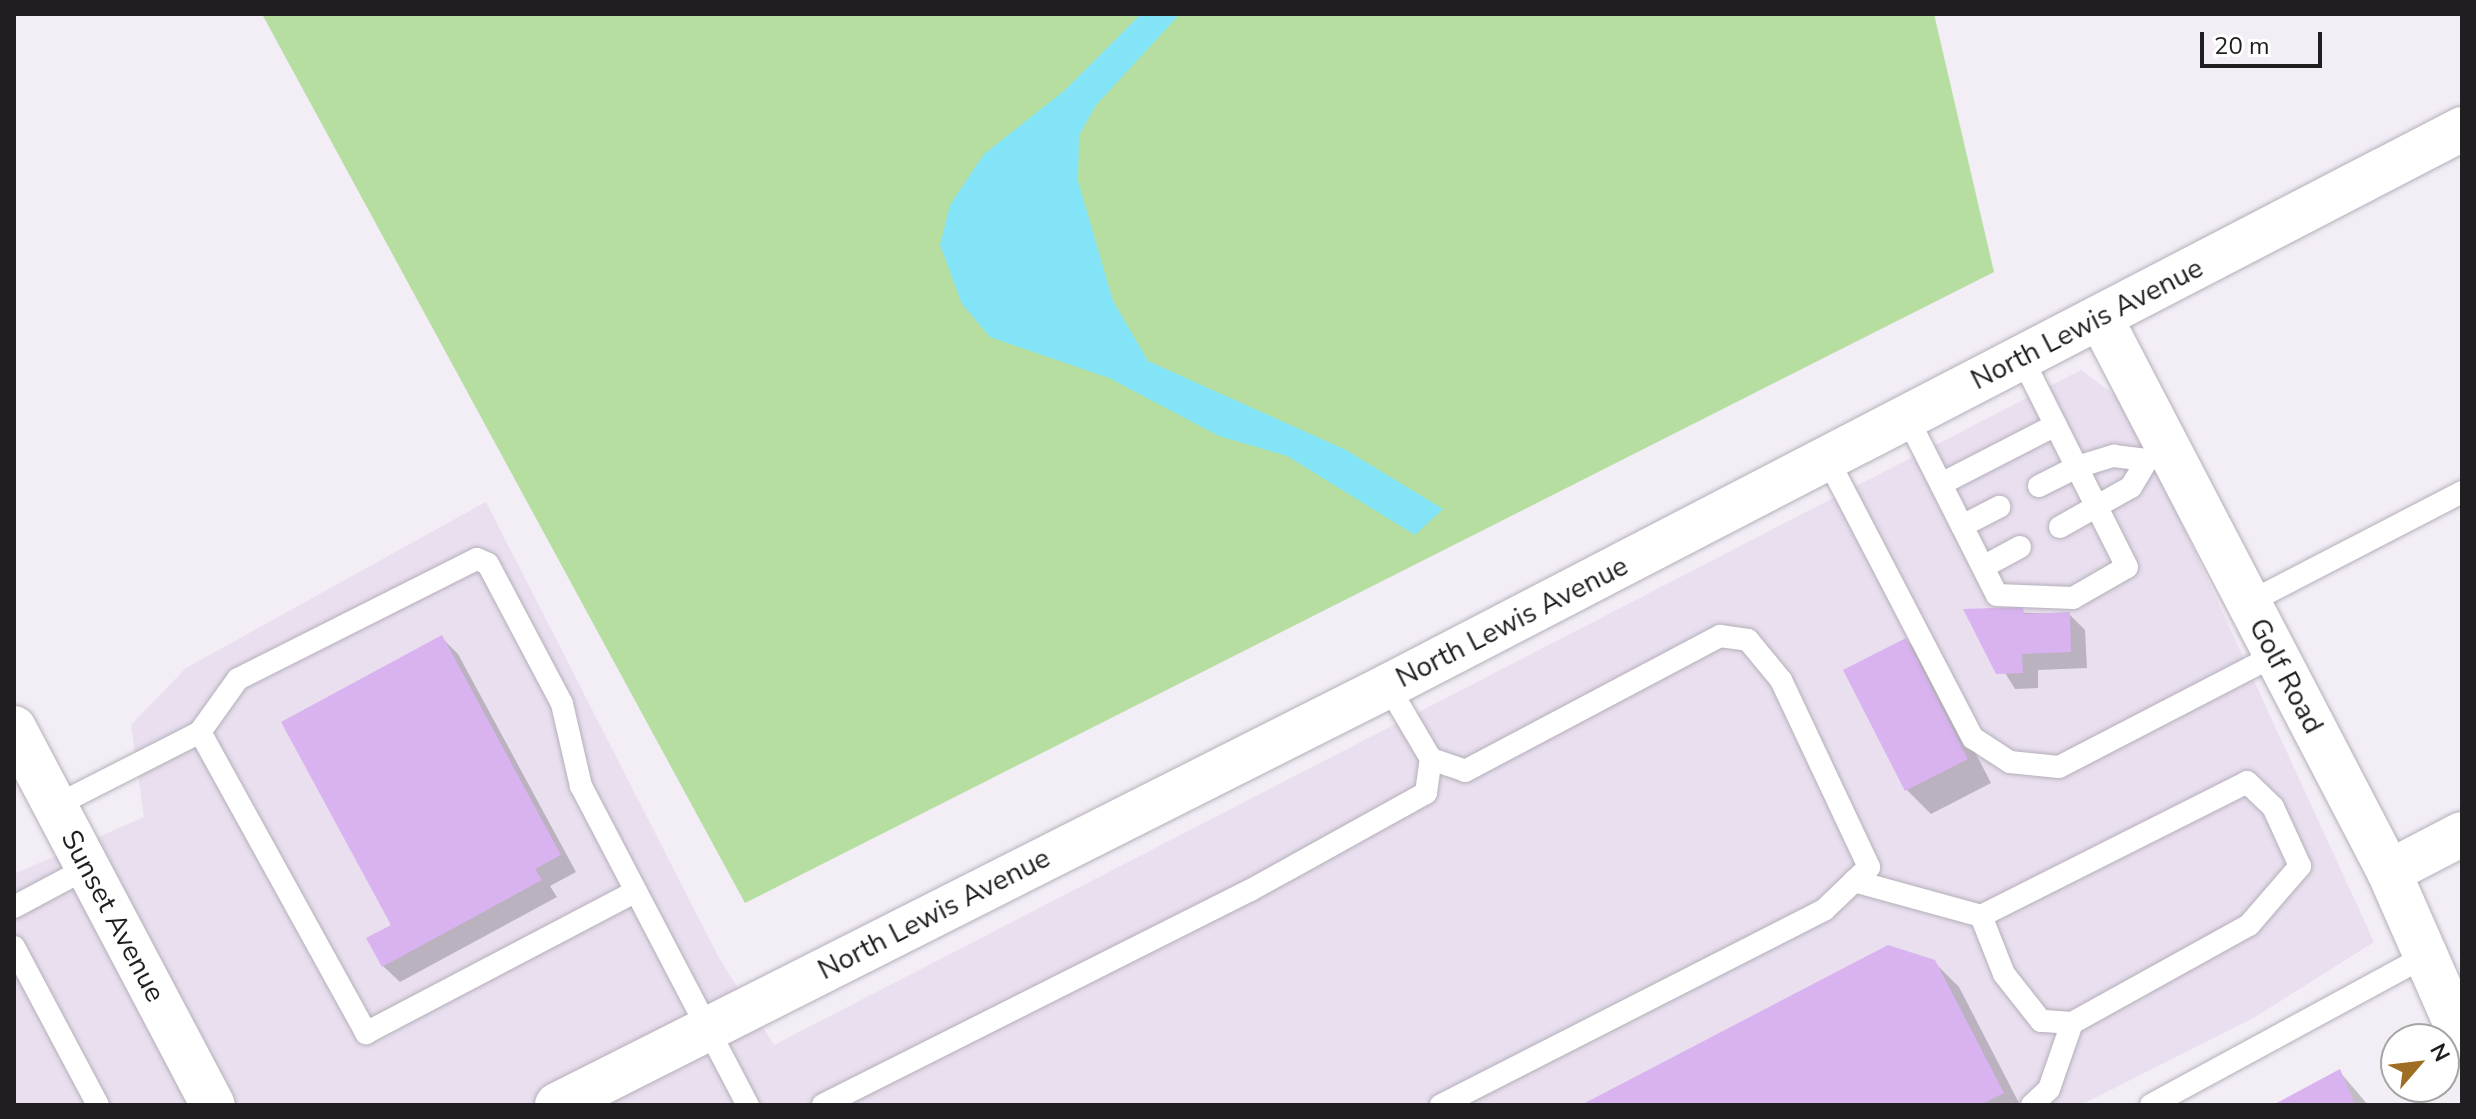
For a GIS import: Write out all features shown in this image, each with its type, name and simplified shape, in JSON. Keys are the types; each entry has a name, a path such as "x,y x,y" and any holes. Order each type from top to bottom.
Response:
{"main road":[{"name":"North Lewis Avenue","path":"584,1099 706,1029 1388,686 2462,129"},
{"name":"Golf Road","path":"2100,317 2158,454 2248,603 2389,872 2429,954 2462,1038"},
{"name":"Sunset Avenue","path":"14,728 213,1105"},
{"path":"2389,872 2462,834"}],"lane":[{"path":"1907,417 1997,595 2073,598 2127,567 2022,358"},
{"path":"1941,484 2056,425"},
{"path":"2039,486 2077,467 2114,456 2158,454"},
{"path":"2060,527 2131,487 2158,454"},
{"path":"1827,458 1973,738 2010,762 2059,767 2275,655"},
{"path":"2248,603 2462,492"},
{"path":"1962,526 1999,507"},
{"path":"1983,567 2020,547"},
{"path":"55,806 200,732 238,679 477,559 488,564 562,704 581,786 748,1105"},
{"path":"1431,759 1465,771 1720,636 1748,640 1781,680 1861,874 1981,916 2247,782 2273,807 2300,866 2249,925 2072,1023 2041,1021 2004,974 1981,916"},
{"path":"823,1105 1249,891 1426,793 1431,759 1388,686"},
{"path":"200,732 366,1033 634,892"},
{"path":"14,907 87,868"},
{"path":"1441,1105 1824,910 1861,874"},
{"path":"14,947 98,1105"},
{"path":"2151,1105 2429,954"},
{"path":"2032,1105 2049,1089 2072,1023"}],"shaded area":[{"path":"2081,370 2127,404 2374,942 2255,1017 2081,1105 14,1105 14,874 144,817 131,725 186,668 486,502 719,958 774,1045"}],"green space":[{"path":"262,14 1934,14 1994,272 745,903"}],"water":[{"path":"1141,14 1180,14 1096,105 1079,135 1078,181 1113,301 1148,361 1346,450 1443,509 1415,535 1287,456 1219,436 1109,378 990,337 962,304 940,245 950,205 984,154 1065,90"}],"building":[{"path":"2023,607 2024,614 2070,612 2071,652 2022,654 2023,673 1996,674 1963,609"},
{"path":"442,635 561,855 535,869 542,880 382,967 366,938 391,925 281,722"},
{"path":"1906,638 1968,759 1905,791 1843,670"},
{"path":"1888,945 1935,960 2004,1093 1980,1105 1581,1105"},
{"path":"2340,1069 2355,1105 2273,1105"}]}
